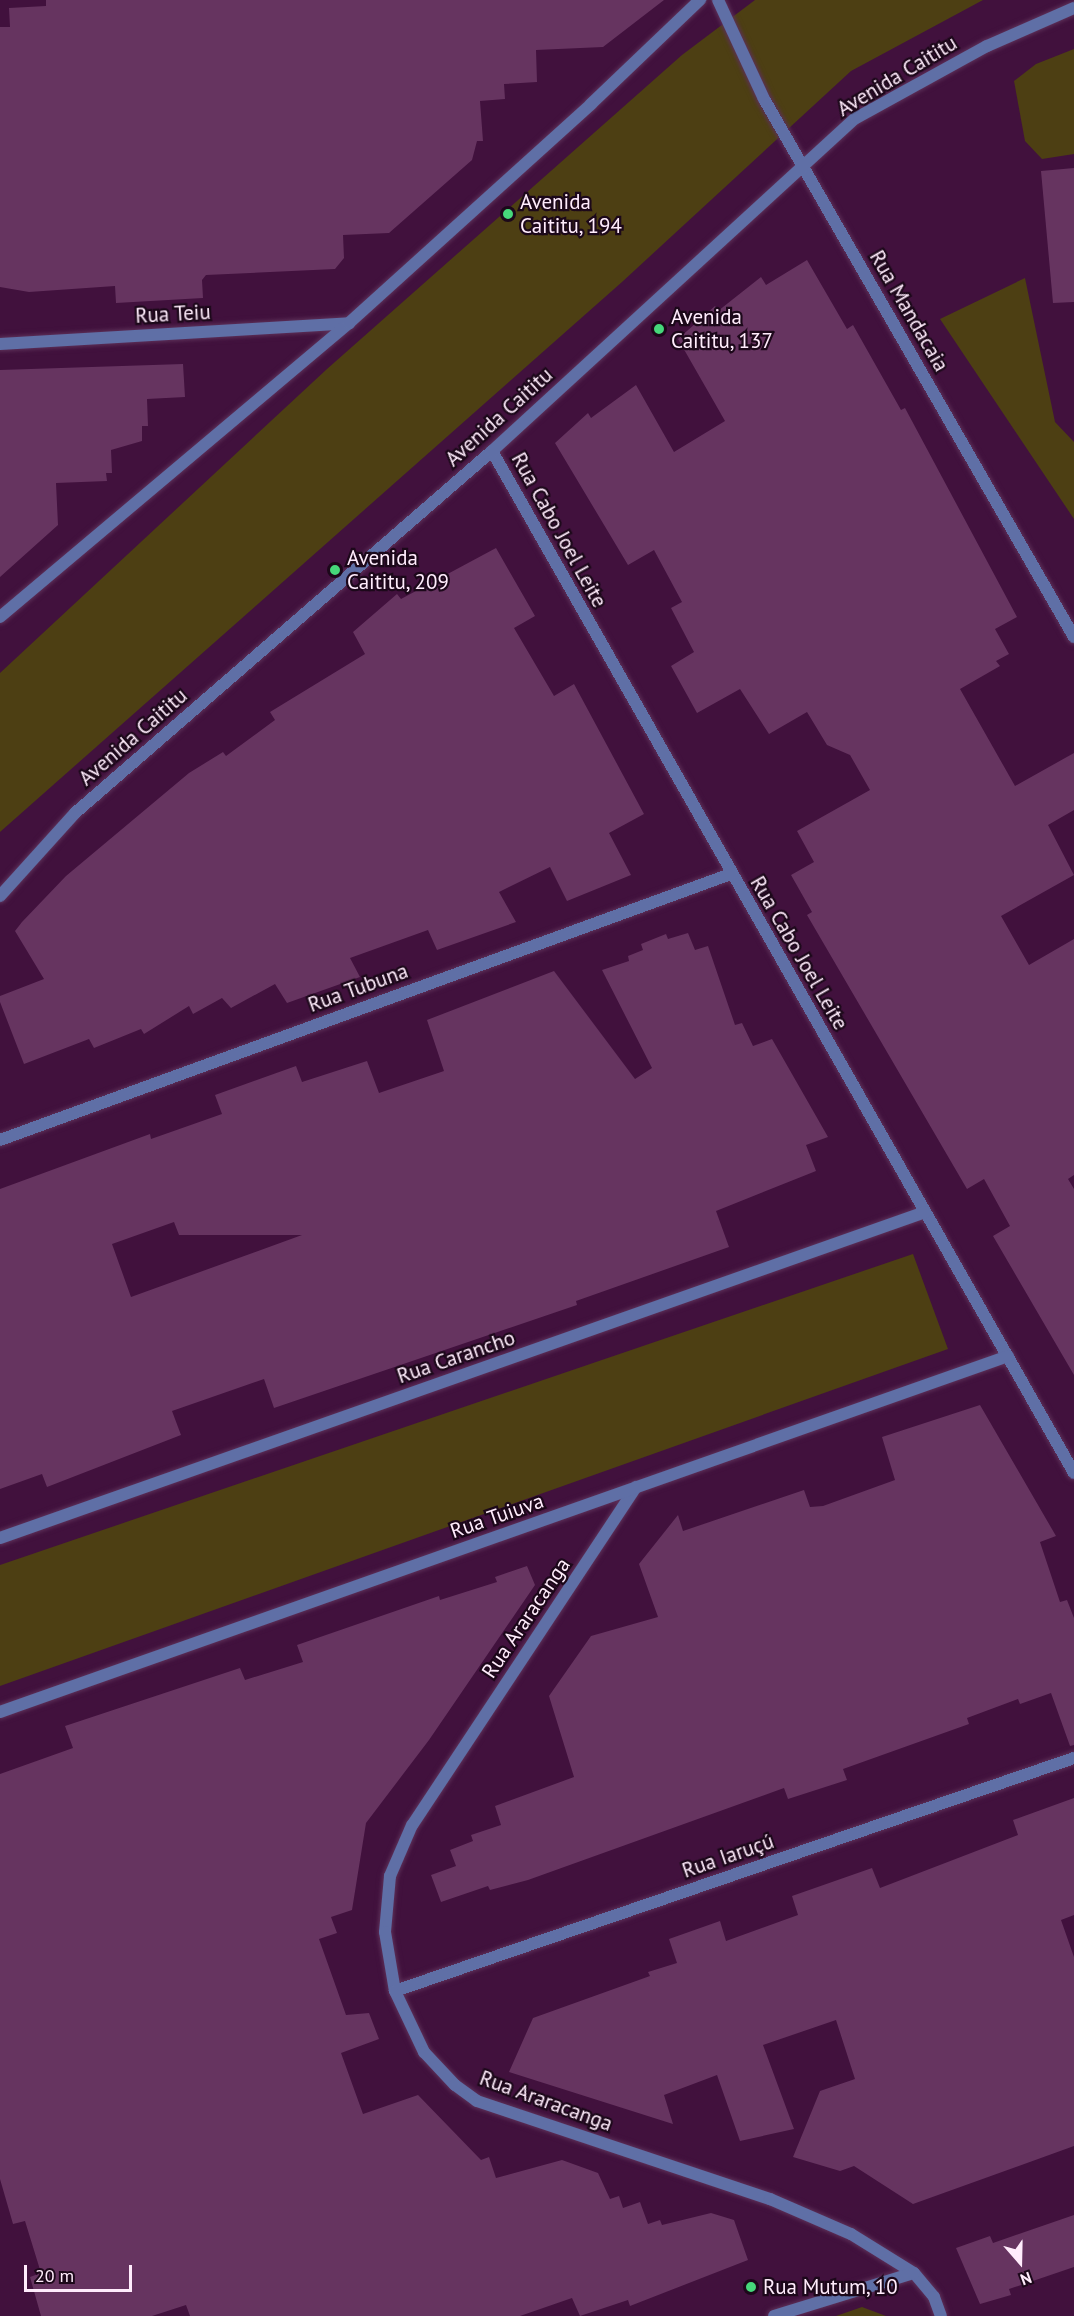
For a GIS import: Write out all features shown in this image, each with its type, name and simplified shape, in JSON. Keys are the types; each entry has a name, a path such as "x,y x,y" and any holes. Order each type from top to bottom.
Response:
{"street":[{"path":"0,617 349,323 591,104 700,0"},
{"name":"Rua Mandacaia","path":"718,0 739,51 803,166 1074,637"},
{"name":"Avenida Caititu","path":"1056,14 1072,0"},
{"name":"Avenida Caititu","path":"0,896 75,813 492,451 856,118 987,46 1074,8"},
{"name":"Rua Teiu","path":"0,344 349,323"},
{"name":"Rua Cabo Joel Leite","path":"492,451 1074,1473"},
{"name":"Rua Tubuna","path":"0,1140 731,874"},
{"name":"Rua Carancho","path":"0,1538 925,1212"},
{"name":"Rua Tuiuva","path":"0,1712 1008,1356"},
{"name":"Rua Araracanga","path":"636,1488 412,1825 389,1887 385,1932 395,1992 424,2052 455,2085 477,2101 770,2199 851,2235 914,2273 934,2296 941,2316"},
{"name":"Rua Iaruçú","path":"395,1992 1074,1758"},
{"path":"774,2316 914,2273"}],"shaded area":[{"path":"755,0 983,0 851,71 622,282 0,832 0,673 327,369 682,55"},
{"path":"1074,49 1074,154 1042,159 1025,141 1014,81 1036,64"},
{"path":"1025,278 1055,422 1074,442 1074,519 940,319"},
{"path":"913,1254 948,1349 0,1686 0,1565"},
{"path":"862,2307 886,2316 836,2316"}],"building":[{"path":"46,0 664,0 603,47 536,50 537,82 504,84 505,99 480,101 483,141 477,141 472,160 389,233 343,235 344,258 335,269 206,275 202,280 203,298 116,303 115,286 29,292 0,287 0,27 10,27 9,8 46,6"},
{"path":"1074,168 1074,302 1053,303 1041,171"},
{"path":"807,260 847,329 853,325 901,410 905,408 1017,617 995,629 1009,654 996,661 1000,666 960,689 1015,786 1074,753 1074,810 1048,825 1074,875 1001,916 1029,965 1074,939 1074,1175 1068,1179 1074,1189 1074,1375 993,1236 1010,1226 984,1179 967,1189 807,915 812,912 791,875 814,862 797,831 870,790 850,755 827,745 807,712 769,734 740,689 697,713 671,666 694,652 671,608 682,602 654,550 628,565 555,443 588,413 591,418 636,385 674,452 725,421 678,339 715,306 718,311 761,277 766,285"},
{"path":"183,364 185,397 147,399 148,426 142,426 142,441 111,450 112,473 106,473 107,481 56,483 58,525 0,577 0,370"},
{"path":"496,548 535,616 514,628 554,696 574,684 644,814 609,833 631,875 567,901 550,867 499,892 516,922 437,950 428,930 350,958 360,977 287,1003 275,984 231,1008 222,998 193,1014 189,1006 144,1034 141,1029 94,1048 89,1039 24,1064 0,1002 0,996 44,979 15,931 22,922 66,876 189,773 223,752 226,756 275,720 270,712 365,654 353,632 397,594 401,599"},
{"path":"688,933 695,950 708,946 735,1025 742,1023 753,1046 772,1039 828,1137 806,1145 816,1171 716,1211 729,1247 576,1301 577,1305 274,1408 264,1379 172,1411 181,1435 47,1487 42,1474 0,1489 0,1189 150,1134 151,1139 222,1114 215,1095 296,1066 302,1082 367,1061 379,1093 444,1071 427,1020 554,971 635,1079 652,1068 602,970 629,961 628,956 643,950 641,944 666,934 668,939","holes":["174,1222 179,1235 302,1235 131,1297 112,1244"]},
{"path":"980,1405 1056,1536 1040,1542 1060,1602 1067,1600 1074,1618 1074,1745 1070,1746 1051,1693 1020,1704 1018,1699 967,1718 969,1724 843,1769 847,1780 788,1799 784,1788 528,1880 490,1890 488,1886 441,1902 431,1875 456,1866 450,1850 473,1841 471,1835 501,1825 495,1806 574,1777 549,1696 591,1636 658,1617 639,1564 678,1515 683,1531 804,1490 810,1507 823,1506 895,1480 882,1437"},
{"path":"527,1566 535,1585 429,1740 366,1823 352,1910 331,1917 337,1933 319,1939 346,2015 369,2013 379,2039 341,2053 363,2114 418,2095 481,2160 489,2157 496,2178 562,2160 598,2173 610,2199 619,2196 623,2208 640,2202 648,2224 660,2220 662,2225 711,2213 734,2220 748,2260 630,2306 628,2300 580,2316 572,2298 520,2316 190,2316 186,2305 152,2316 41,2316 30,2277 41,2273 25,2221 13,2224 0,2179 0,1774 73,1748 65,1726 240,1668 245,1680 303,1662 297,1645 439,1596 440,1600 497,1582 495,1577"},
{"path":"1074,1798 1074,1915 1061,1920 1074,1957 1074,2146 913,2204 854,2166 840,2171 793,2157 820,2091 855,2079 836,2020 763,2045 794,2129 740,2141 717,2075 664,2095 673,2124 509,2072 533,2018 650,1976 648,1972 677,1963 669,1939 720,1921 726,1941 798,1915 792,1896 872,1868 880,1888 1018,1835 1013,1820"},
{"path":"1074,2215 1074,2267 1009,2289 1011,2295 980,2304 956,2248 990,2236 993,2243"}],"place":[{"name":"Avenida Caititu, 194","path":"508,214"},
{"name":"Avenida Caititu, 137","path":"659,329"},
{"name":"Avenida Caititu, 209","path":"335,570"},
{"name":"Rua Mutum, 10","path":"751,2287"}]}
